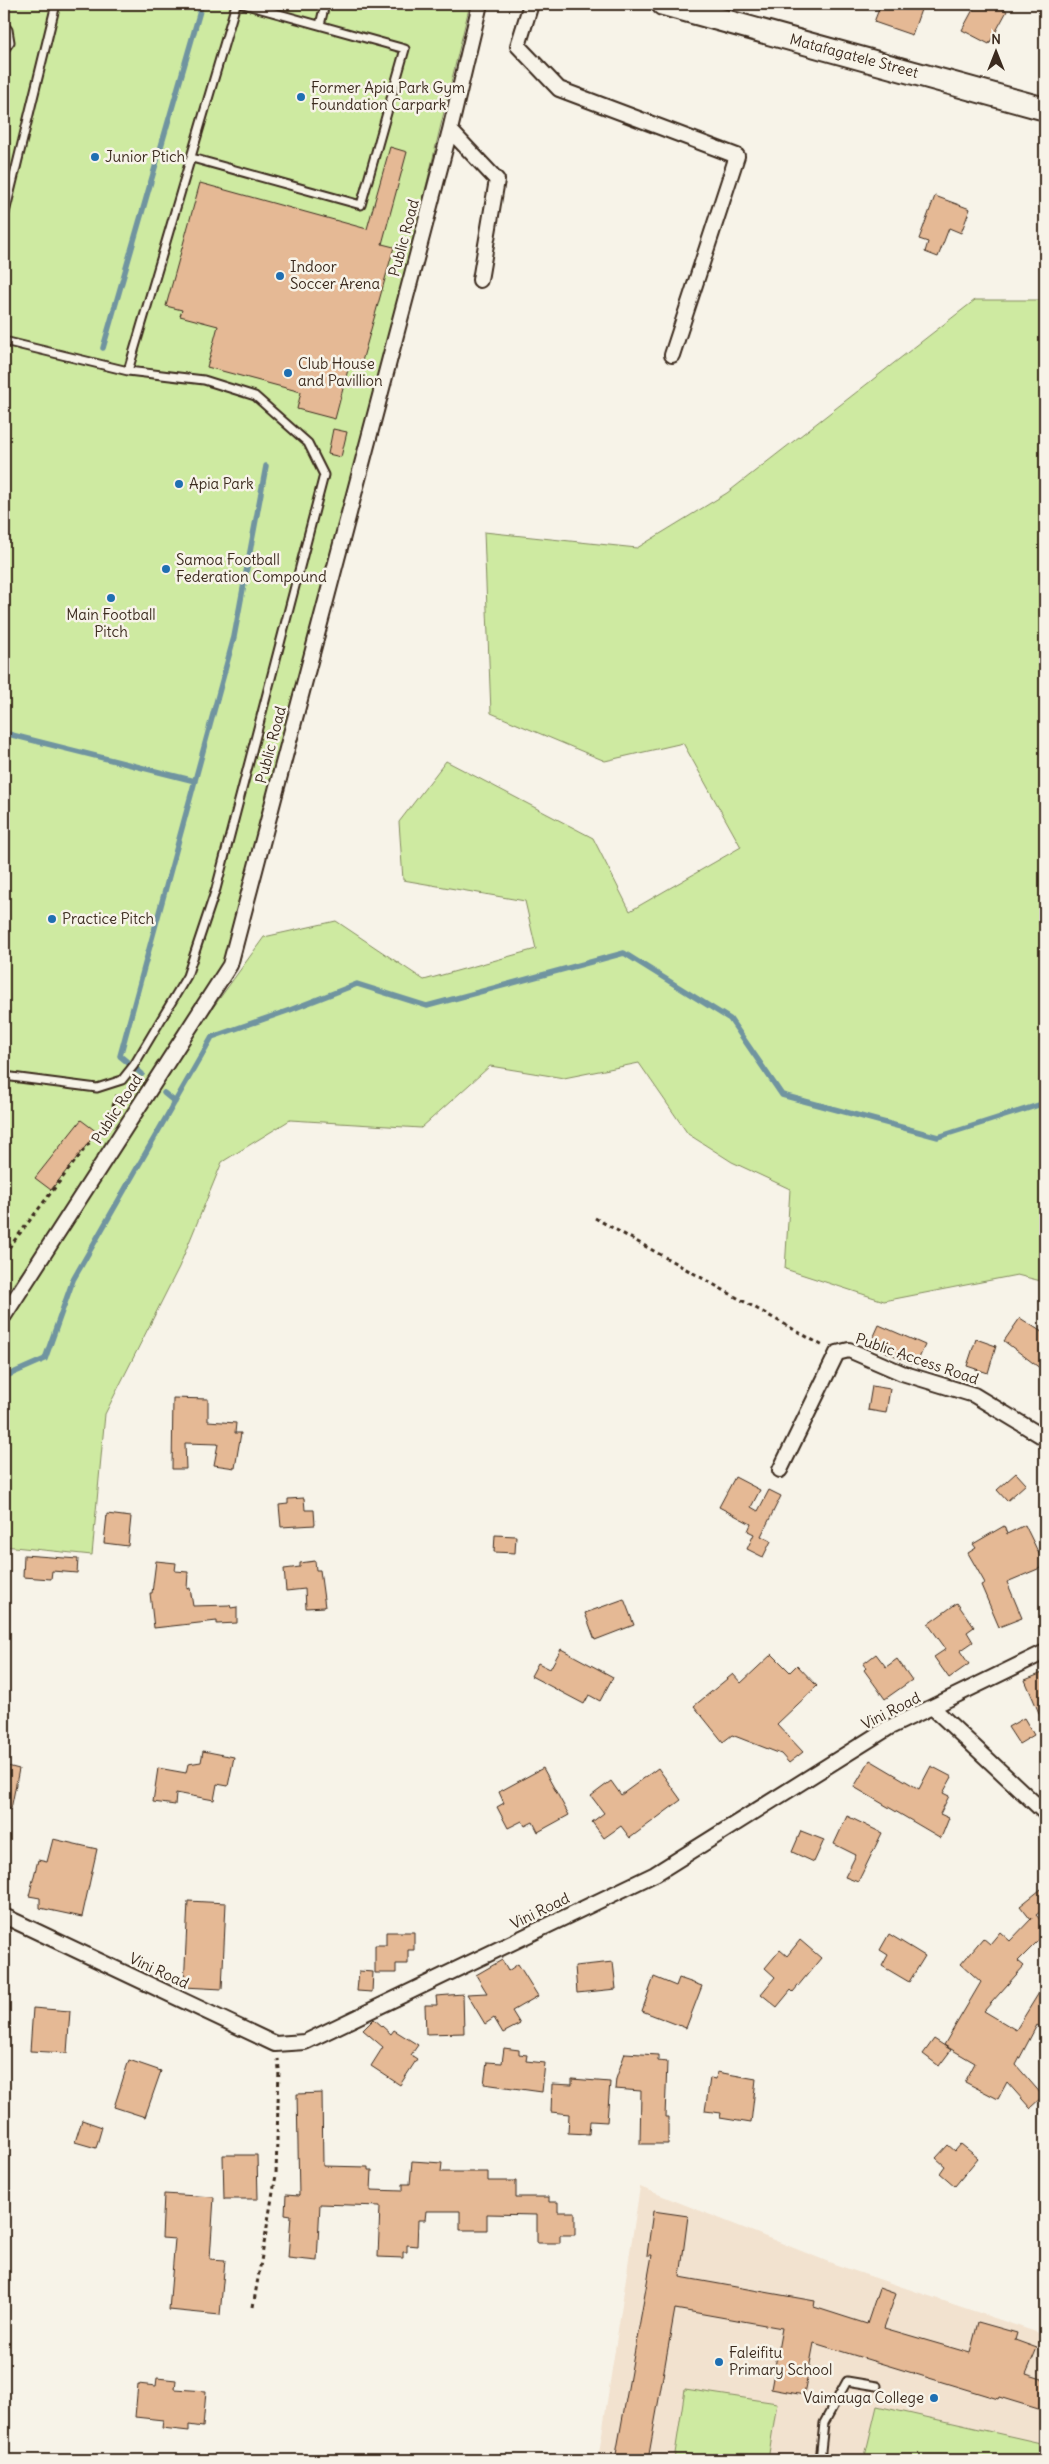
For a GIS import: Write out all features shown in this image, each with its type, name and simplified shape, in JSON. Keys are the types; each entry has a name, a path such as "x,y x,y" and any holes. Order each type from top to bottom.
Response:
{"main road":[{"name":"Matafagatele Street","path":"664,4 1045,109"}],"street":[{"name":"Public Road","path":"4,1316 230,964 450,130 480,4"},
{"path":"531,4 518,46 559,89 737,156 672,355"},
{"path":"450,130 496,180 480,280"},
{"name":"Public Access Road","path":"780,1470 836,1353 849,1350 902,1373 974,1395 1045,1438"},
{"path":"932,1707 1045,1652"},
{"name":"Vini Road","path":"4,1916 275,2044 305,2042 655,1874 888,1728 932,1707 1045,1813"}],"lane":[{"path":"4,217 56,4"},
{"path":"128,371 236,4"},
{"path":"192,158 361,205 405,49 243,4"},
{"path":"320,25 325,4"},
{"path":"4,25 8,30 10,42 4,50"},
{"path":"4,341 128,371 204,380 256,396 308,443 324,475 216,889 187,976 134,1065 122,1080 97,1088 4,1076"},
{"path":"820,2460 824,2423 847,2381 877,2386"}],"path":[{"path":"4,1254 109,1117 122,1080"},
{"path":"595,1218 836,1353"},
{"path":"253,2307 276,2175 279,2069 275,2044"}],"shaded area":[{"path":"640,2187 834,2264 1045,2335 1045,2460 598,2460"}],"green space":[{"path":"4,4 470,4 239,964 157,1085 264,937 336,921 424,980 536,949 525,901 403,880 399,822 446,761 593,838 630,911 741,847 683,743 605,761 491,713 484,532 637,548 727,493 975,300 1045,300 1045,1282 1017,1275 884,1301 785,1269 790,1189 732,1162 688,1134 639,1063 564,1078 490,1066 421,1128 290,1120 222,1162 179,1267 105,1414 92,1555 4,1546 4,1330 98,1167 4,1297"},
{"path":"685,2389 777,2403 768,2460 674,2460"},
{"path":"877,2406 1045,2444 1045,2460 864,2460"}],"building":[{"path":"881,4 923,4 912,35 874,22"},
{"path":"976,4 993,4 1007,11 989,44 962,30"},
{"name":"Indoor Soccer Arena","path":"390,147 407,152 382,244 394,247 361,365 350,362 335,419 297,409 301,392 207,367 218,326 180,316 182,310 166,306 200,183 367,229"},
{"path":"935,196 970,209 961,233 949,228 938,257 925,252 928,242 919,239"},
{"path":"333,429 347,432 341,457 328,454"},
{"path":"81,1120 97,1132 51,1190 35,1178"},
{"path":"1020,1318 1045,1334 1045,1372 1004,1341"},
{"path":"879,1325 925,1345 916,1365 870,1345"},
{"path":"976,1339 996,1346 988,1373 967,1366"},
{"path":"872,1386 890,1389 886,1413 868,1410"},
{"path":"173,1398 208,1399 208,1421 236,1423 235,1433 241,1433 235,1468 214,1465 218,1444 185,1443 186,1469 172,1469"},
{"path":"1016,1473 1026,1484 1007,1501 997,1490"},
{"path":"735,1477 760,1490 751,1507 758,1511 769,1490 781,1496 761,1536 771,1541 763,1557 747,1549 754,1534 748,1531 751,1524 719,1507"},
{"path":"304,1498 305,1510 314,1510 315,1525 281,1527 279,1505 288,1504 288,1499"},
{"path":"107,1514 131,1517 128,1546 104,1543"},
{"path":"1025,1525 1045,1566 1007,1582 1022,1618 999,1627 981,1585 985,1583 968,1553 976,1548 973,1544 1004,1526 1007,1534"},
{"path":"495,1535 516,1536 515,1553 494,1552"},
{"path":"24,1555 78,1559 77,1573 52,1571 51,1579 23,1577"},
{"path":"156,1561 176,1563 175,1571 188,1572 187,1589 190,1588 193,1606 230,1605 231,1608 237,1607 237,1623 217,1624 217,1621 154,1628 150,1593 152,1593"},
{"path":"315,1561 316,1570 320,1570 325,1607 306,1608 305,1589 286,1591 284,1569 300,1567 300,1563"},
{"path":"624,1599 634,1625 595,1640 585,1613"},
{"path":"957,1603 974,1627 967,1632 973,1642 960,1651 969,1664 949,1678 934,1657 946,1649 928,1624"},
{"path":"561,1649 613,1677 600,1701 589,1695 584,1704 531,1676 538,1663 550,1669"},
{"path":"772,1654 790,1672 797,1665 817,1686 777,1724 803,1752 789,1763 781,1754 732,1735 723,1742 694,1706 733,1674 741,1683"},
{"path":"876,1654 886,1667 897,1659 912,1680 885,1699 864,1670 866,1668 863,1664"},
{"path":"1045,1672 1045,1727 1025,1680"},
{"path":"1024,1718 1034,1735 1019,1744 1008,1727"},
{"path":"203,1751 234,1757 228,1786 217,1784 214,1800 176,1793 175,1805 153,1802 158,1768 186,1773 188,1764 201,1762"},
{"path":"870,1760 919,1789 931,1766 952,1777 943,1793 949,1796 940,1814 949,1818 941,1838 854,1787"},
{"path":"4,1765 19,1769 11,1809 4,1808"},
{"path":"543,1768 569,1815 538,1832 533,1822 525,1826 522,1821 508,1828 497,1807 504,1803 499,1792"},
{"path":"658,1768 681,1800 630,1838 621,1826 604,1838 592,1822 604,1813 591,1796 611,1781 621,1795"},
{"path":"847,1816 882,1833 858,1882 845,1877 856,1855 834,1844"},
{"path":"801,1831 824,1840 814,1862 792,1852"},
{"path":"53,1839 97,1849 82,1917 40,1908 40,1898 29,1896 38,1860 47,1862"},
{"path":"1045,1886 1045,1908 1036,1915 1045,1925 1045,1934 1018,1961 1024,1966 984,2011 1016,2030 1045,1983 1045,2030 1037,2025 1016,2065 1043,2096 1030,2108 1007,2082 998,2099 965,2082 975,2063 944,2045 981,1982 961,1964 983,1938 990,1944 1000,1932 1010,1941 1031,1919 1020,1906"},
{"path":"188,1901 226,1903 222,1989 184,1987"},
{"path":"386,1932 414,1932 414,1950 408,1950 408,1964 396,1964 396,1973 375,1973 375,1945 386,1945"},
{"path":"889,1934 925,1956 909,1982 882,1966 888,1955 880,1950"},
{"path":"800,1940 821,1958 793,1992 791,1990 777,2007 761,1994 775,1977 765,1968 780,1950 787,1956"},
{"path":"502,1960 508,1971 518,1964 538,1996 512,2011 520,2024 503,2033 494,2018 485,2024 467,1994 487,1993 476,1975"},
{"path":"613,1962 616,1989 577,1993 575,1966"},
{"path":"359,1971 373,1972 372,1992 357,1991"},
{"path":"654,1977 676,1986 679,1978 702,1986 686,2028 642,2011"},
{"path":"463,1994 464,2033 426,2034 425,2005 437,2005 436,1996"},
{"path":"33,2008 70,2011 67,2053 30,2051"},
{"path":"374,2019 391,2034 394,2030 418,2045 411,2055 417,2059 400,2085 371,2066 383,2047 363,2030"},
{"path":"934,2039 951,2050 939,2066 923,2054"},
{"path":"504,2048 519,2050 519,2054 527,2055 526,2061 545,2063 542,2092 484,2084 487,2062 502,2063"},
{"path":"625,2053 658,2055 658,2061 667,2062 665,2117 668,2117 668,2144 640,2144 641,2091 615,2089 616,2079"},
{"path":"129,2060 161,2071 145,2117 114,2107"},
{"path":"717,2072 756,2079 751,2123 720,2118 721,2113 705,2111 710,2078 716,2079"},
{"path":"572,2079 610,2082 607,2122 590,2121 589,2134 568,2133 569,2114 551,2112 552,2084 572,2085"},
{"path":"322,2093 323,2166 368,2167 368,2170 372,2170 371,2190 403,2191 403,2184 410,2184 412,2161 442,2163 441,2172 488,2172 488,2181 516,2181 516,2197 549,2197 549,2202 558,2202 558,2212 575,2212 575,2235 560,2235 560,2243 537,2243 537,2215 487,2214 487,2230 460,2230 460,2211 426,2211 425,2220 418,2220 417,2246 407,2245 407,2252 403,2252 403,2258 378,2257 380,2206 320,2204 317,2261 288,2258 291,2215 285,2214 286,2195 299,2196 297,2094"},
{"path":"82,2120 102,2127 96,2148 75,2142"},
{"path":"961,2144 978,2158 955,2186 940,2173 945,2166 936,2158 948,2145 955,2151"},
{"path":"223,2155 257,2155 258,2199 224,2199"},
{"path":"164,2194 214,2197 210,2259 225,2260 220,2315 169,2310 175,2239 162,2238"},
{"path":"653,2211 688,2216 680,2277 815,2301 814,2307 867,2324 879,2288 896,2294 884,2328 970,2353 978,2322 1017,2333 1015,2340 1037,2348 1026,2374 1045,2380 1045,2411 999,2397 998,2399 814,2343 804,2395 771,2389 782,2328 675,2309 648,2460 615,2460 652,2255 647,2255"},
{"path":"157,2378 176,2380 175,2389 206,2391 203,2427 189,2425 189,2431 162,2428 163,2420 135,2417 138,2384 156,2386"}],"waterway":[{"path":"103,348 202,4"},
{"path":"142,1074 120,1056 234,637 266,466"},
{"path":"4,733 195,781"},
{"path":"4,1377 45,1359 73,1280 212,1037 357,984 427,1006 624,953 730,1019 782,1095 938,1137 1045,1103"},
{"path":"164,1093 175,1102"}],"place":[{"name":"Former Apia Park Gym Foundation Carpark","path":"301,97"},
{"name":"Junior Ptich","path":"95,157"},
{"name":"Indoor Soccer Arena","path":"280,276"},
{"name":"Club House and Pavillion","path":"288,373"},
{"name":"Apia Park","path":"179,484"},
{"name":"Samoa Football Federation Compound","path":"166,569"},
{"name":"Main Football Pitch","path":"111,598"},
{"name":"Practice Pitch","path":"52,919"},
{"name":"Faleifitu Primary School","path":"719,2362"},
{"name":"Vaimauga College","path":"934,2398"}]}
